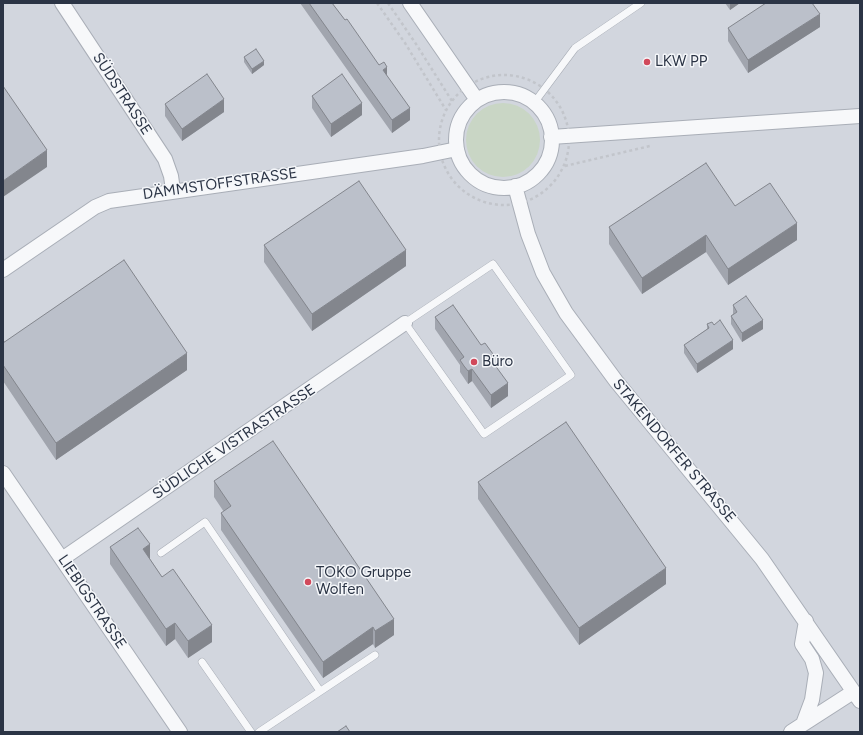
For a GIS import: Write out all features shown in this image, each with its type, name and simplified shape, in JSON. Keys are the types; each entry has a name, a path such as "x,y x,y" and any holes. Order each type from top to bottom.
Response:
{"street":[{"name":"SÜDSTRASSE","path":"62,3 165,159 171,176 173,190"},
{"path":"410,3 476,100"},
{"path":"506,92 521,95 534,103 546,118 551,137 551,146 545,164 532,178 515,186 494,186 475,178 463,165 457,149 456,140 459,122 466,110 476,100 486,95 506,92"},
{"path":"551,137 860,116"},
{"name":"DÄMMSTOFFSTRASSE","path":"3,270 95,207 109,201 173,190 457,149"},
{"name":"STAKENDORFER STRASSE","path":"515,186 528,234 543,273 566,313 616,381 747,540 806,621 857,697"},
{"name":"SÜDLICHE VISTRASTRASSE","path":"62,559 405,323"},
{"name":"LIEBIGSTRASSE","path":"3,473 180,732"},
{"path":"797,728 812,700 816,673 812,659 802,644 806,621"},
{"path":"797,728 857,697"}],"lane":[{"path":"534,103 575,48 641,3"},
{"name":"SÜDLICHE VISTRASTRASSE","path":"493,264 571,375 484,434 405,323 493,264"},
{"path":"161,553 205,522 320,691"},
{"path":"259,732 375,655"},
{"path":"202,662 251,732"}],"path":[{"path":"377,3 405,43 446,110"},
{"path":"388,3 452,101"},
{"path":"506,75 527,78 545,89 565,117 570,136 570,148 565,166 556,181 548,188 530,199 520,202 497,204 486,202 470,195 456,184 449,174 441,152 439,133 446,110 452,101 467,86 486,77 506,75"},
{"path":"565,166 653,146"}],"shaded area":[{"path":"3,3 860,3 860,732 3,732"}],"green space":[{"path":"503,103 524,109 534,119 540,140 534,161 524,171 503,177 482,171 472,161 466,140 472,119 482,109"}],"building":[{"path":"309,3 332,3 345,20 347,19 379,65 384,62 387,67 383,70 410,108 392,120"},
{"path":"766,3 812,3 820,14 748,60 728,28"},
{"path":"256,49 264,61 252,69 244,57"},
{"path":"207,74 224,99 182,129 165,104"},
{"path":"342,74 362,103 331,124 312,96"},
{"path":"3,86 47,150 3,181"},
{"path":"706,163 735,206 770,183 797,223 728,269 706,235 642,278 609,227"},
{"path":"359,181 406,250 312,314 264,245"},
{"path":"124,260 187,353 56,443 3,365 3,343"},
{"path":"746,296 763,320 742,333 731,316 737,312 733,305"},
{"name":"Büro","path":"453,305 481,345 485,343 493,354 489,357 508,383 491,395 472,369 468,371 464,366 460,360 464,357 435,317"},
{"path":"720,320 733,340 697,364 684,345 709,328 707,324 712,322 714,325"},
{"path":"566,422 666,568 579,628 478,482"},
{"name":"TOKO Gruppe Wolfen","path":"273,441 394,619 375,631 373,627 323,662 221,513 231,506 214,481"},
{"path":"138,528 150,544 143,549 162,577 173,569 212,625 188,641 175,623 166,629 110,547"},
{"path":"346,726 350,732 337,732"}],"place":[{"name":"LKW PP","path":"647,62"},
{"name":"Büro","path":"474,362"},
{"name":"TOKO Gruppe Wolfen","path":"308,582"}]}
